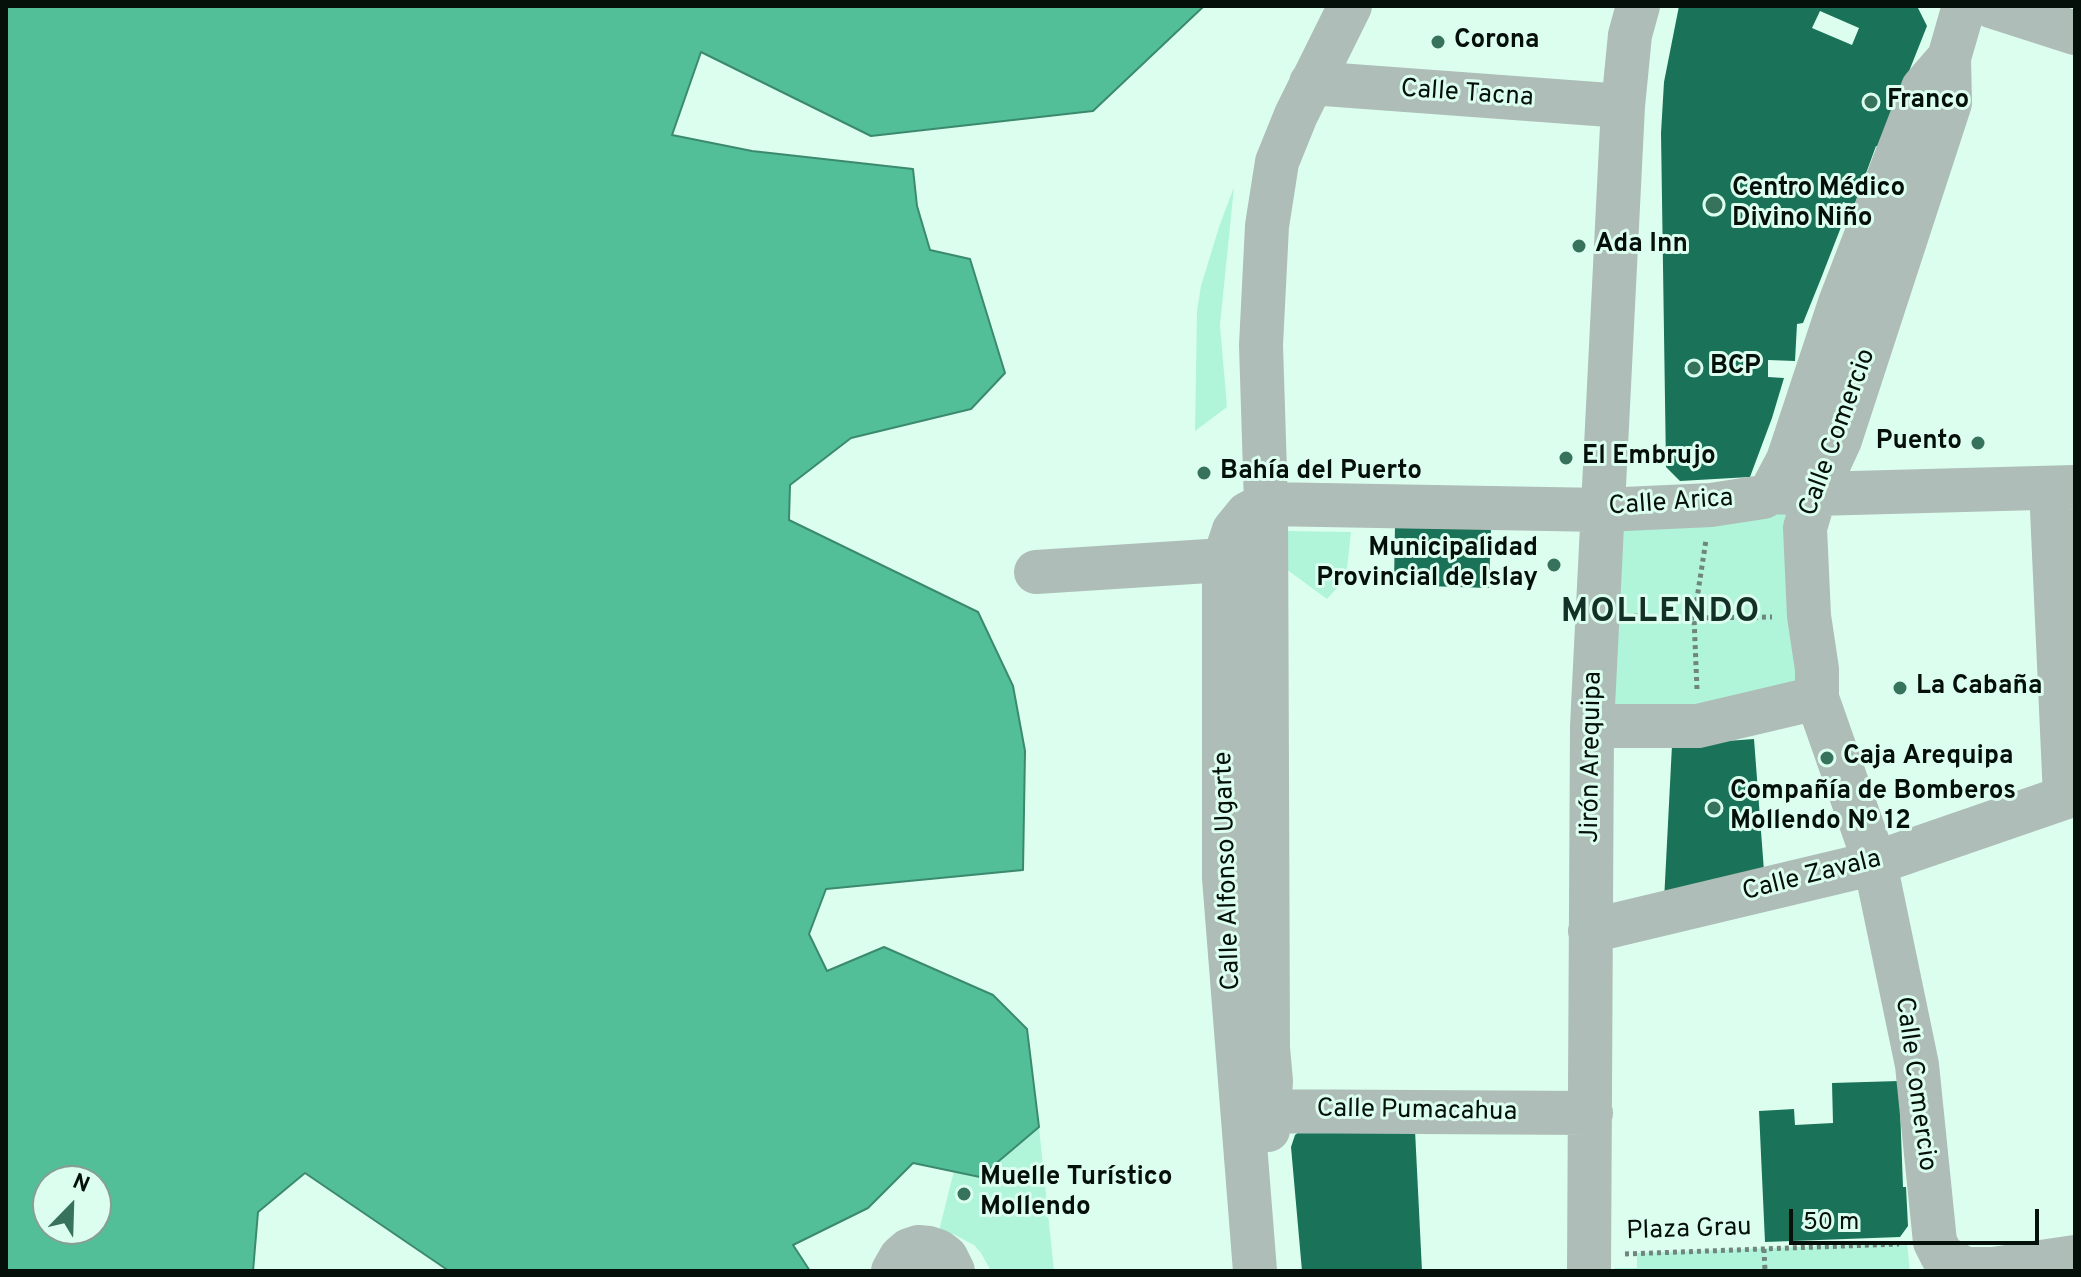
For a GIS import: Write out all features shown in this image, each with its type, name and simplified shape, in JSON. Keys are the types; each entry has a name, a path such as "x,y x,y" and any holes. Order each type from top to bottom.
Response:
{"street":[{"name":"Calle Alfonso Ugarte","path":"1249,1205 1256,1110 1271,1081 1268,1048 1266,504 1261,345 1267,226 1277,162 1311,83 1350,6"},
{"name":"Jirón Arequipa","path":"1588,1263 1592,726 1623,106 1630,35 1638,6"},
{"name":"Calle Comercio","path":"1950,1256 1917,1065 1875,863 1817,698 1805,528 1815,494 1840,440 1950,103 1949,58 1964,6"},
{"path":"1991,6 2075,33"},
{"name":"Calle Comercio","path":"1771,492 1788,460 1840,303 1923,88 1949,58"},
{"name":"Calle Tacna","path":"1311,83 1623,106"},
{"path":"2063,487 2070,795"},
{"name":"Calle Arica","path":"1266,504 1603,510 1711,505 1763,497 1771,492 1815,494 2063,487"},
{"name":"Calle Alfonso Ugarte","path":"1266,504 1247,514 1234,530 1224,560 1224,878 1237,1058 1256,1110 1267,1158 1282,1271"},
{"path":"1036,572 1224,560"},
{"path":"1592,726 1698,726 1817,698"},
{"name":"Calle Zavala","path":"1590,931 1875,863 2070,795"},
{"name":"Calle Pumacahua","path":"1256,1110 1591,1113"},
{"name":"Calle Alfonso Ugarte","path":"1249,1205 1262,1182 1267,1158"},
{"path":"1249,1205 1255,1271"},
{"path":"893,1271 901,1257 918,1247 938,1251 946,1257 953,1271"},
{"path":"1950,1256 1993,1269 2075,1257"}],"path":[{"path":"1698,726 1694,618 1711,505"},
{"path":"1597,615 1694,618 1809,616"},
{"path":"1764,1249 1765,1271"},
{"name":"Plaza Grau","path":"1588,1263 1764,1249 1950,1256"}],"shaded area":[{"path":"6,6 1204,6 1093,111 871,136 701,52 672,135 752,151 913,169 917,206 930,250 970,259 1005,373 971,409 851,438 790,485 789,520 978,612 1013,686 1025,751 1023,870 826,889 809,934 827,971 884,947 993,995 1027,1029 1039,1127 980,1177 913,1163 868,1208 793,1245 810,1271 449,1271 305,1173 258,1212 253,1271 6,1271"},
{"path":"1234,187 1220,325 1227,407 1195,431 1197,311 1201,286"},
{"path":"1815,494 1817,698 1592,726 1603,510"},
{"path":"1287,531 1351,532 1346,578 1327,599 1286,569"},
{"path":"1039,1127 1054,1271 991,1271 974,1245 953,1234 939,1231 954,1171 981,1177"},
{"path":"1907,1243 1910,1271 1615,1271 1615,1268 1637,1268 1637,1253"}],"building":[{"path":"1679,6 1917,6 1927,26 1854,206 1843,202 1837,219 1843,222 1803,323 1797,324 1795,361 1768,360 1768,377 1784,378 1750,477 1680,481 1666,467 1661,133 1664,82","holes":["1820,11 1859,28 1852,45 1812,28"]},
{"path":"1395,525 1491,528 1489,588 1394,585"},
{"name":"Compañía de Bomberos Mollendo Nº 12","path":"1754,739 1764,871 1664,901 1672,745"},
{"path":"1899,1081 1903,1187 1906,1187 1908,1226 1900,1237 1765,1242 1759,1111 1794,1109 1795,1125 1833,1123 1832,1083"},
{"path":"1304,1128 1415,1130 1422,1271 1302,1271 1291,1147 1295,1135"}],"place":[{"name":"Corona","path":"1438,42"},
{"name":"Franco","path":"1871,102"},
{"name":"Centro Médico Divino Niño","path":"1714,205"},
{"name":"Ada Inn","path":"1579,246"},
{"name":"BCP","path":"1694,368"},
{"name":"Puento","path":"1978,443"},
{"name":"El Embrujo","path":"1566,458"},
{"name":"Bahía del Puerto","path":"1204,473"},
{"name":"Municipalidad Provincial de Islay","path":"1554,565"},
{"name":"La Cabaña","path":"1900,688"},
{"name":"Caja Arequipa","path":"1827,758"},
{"name":"Compañía de Bomberos Mollendo Nº 12","path":"1714,808"},
{"name":"Muelle Turístico Mollendo","path":"964,1194"}],"district":[{"name":"MOLLENDO","path":"1661,614"}]}
